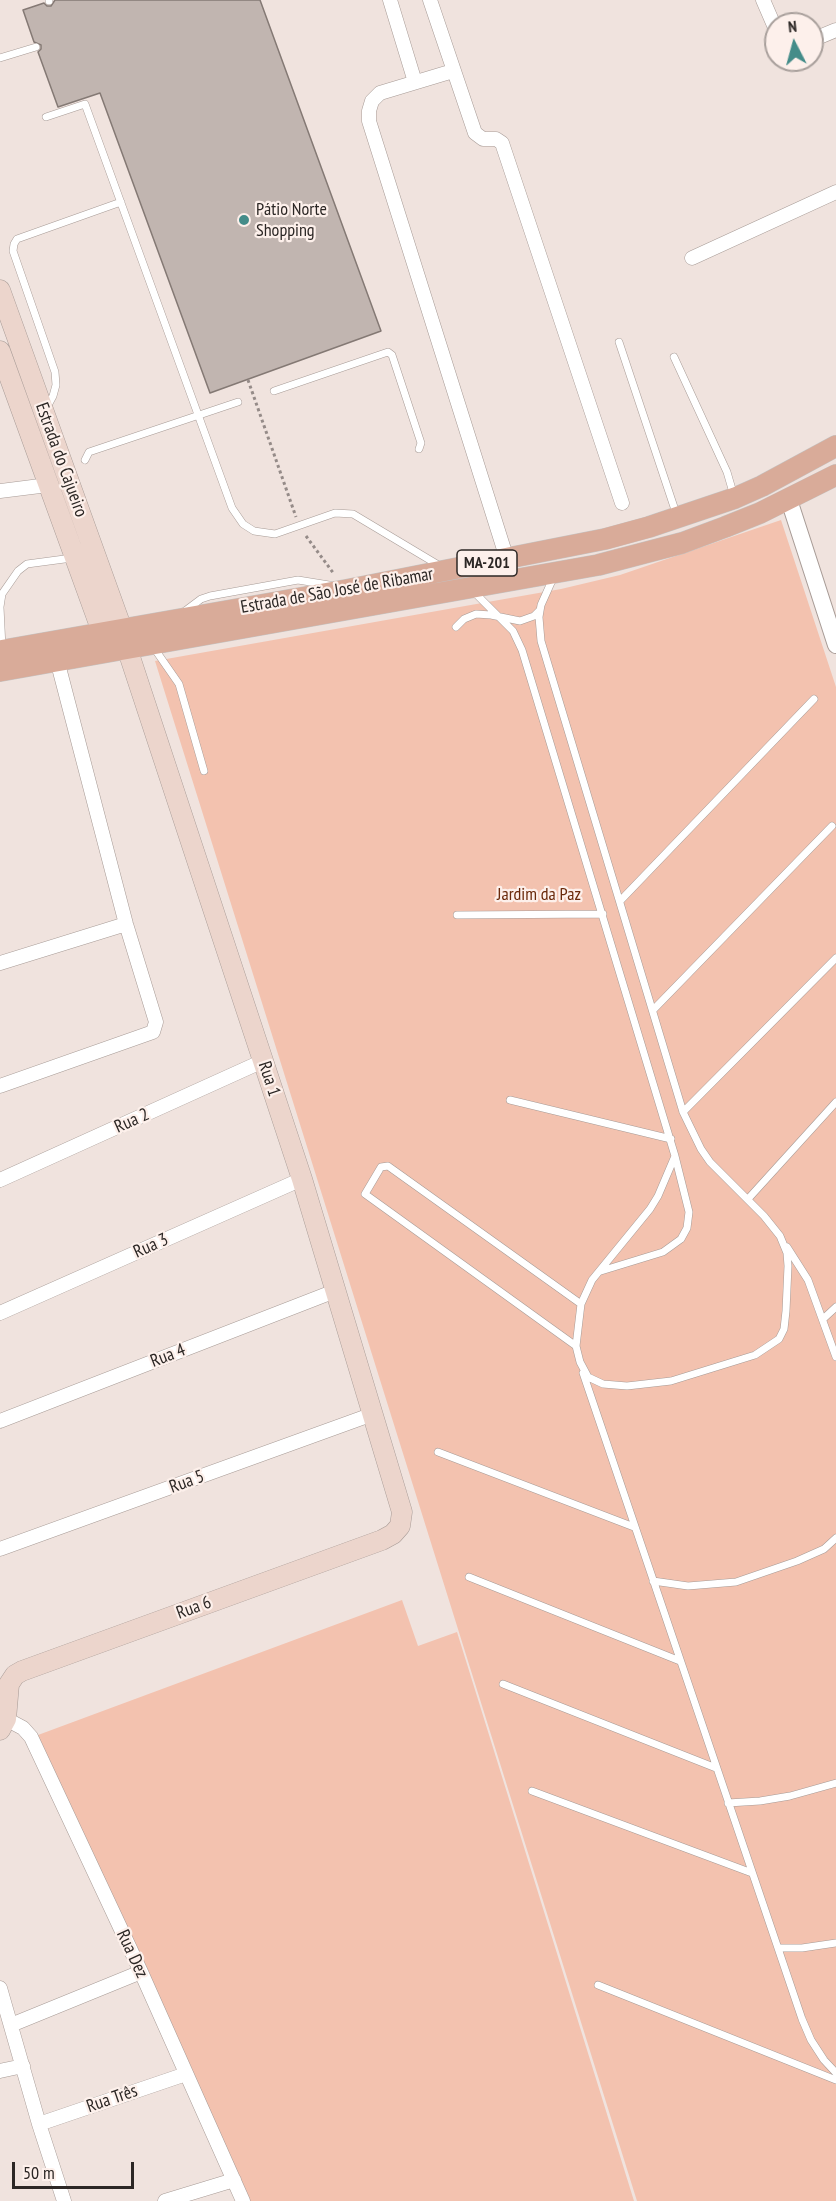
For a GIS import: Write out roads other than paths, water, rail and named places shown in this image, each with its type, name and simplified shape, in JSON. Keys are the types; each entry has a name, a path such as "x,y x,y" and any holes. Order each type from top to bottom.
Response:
{"main road":[{"name":"Estrada do Cajueiro","path":"0,290 44,412 117,636"},
{"name":"Estrada do Cajueiro","path":"2,361 75,558 117,636"},
{"path":"24,419 44,412"},
{"name":"Estrada de São José de Ribamar","path":"1,657 117,636 174,620 346,590 605,539 678,518 735,498 836,446"},
{"name":"Estrada de São José de Ribamar","path":"1,657 57,660 117,636 151,643 598,565 682,543 760,513 836,475"},
{"name":"Rua 1","path":"117,636 302,1179 402,1512"},
{"name":"Rua 6","path":"3,1724 9,1684 15,1675 22,1671 382,1540 400,1527 402,1512"}],"street":[{"path":"390,0 415,82"},
{"path":"430,0 475,133 483,139 496,139 502,143 622,503"},
{"path":"453,71 380,93 372,101 369,121 507,559"},
{"path":"692,258 836,192"},
{"path":"0,491 48,485"},
{"path":"789,500 836,643"},
{"path":"0,1086 153,1032 156,1022 126,924 57,660"},
{"path":"0,963 126,924"},
{"name":"Rua 2","path":"0,1180 263,1061"},
{"name":"Rua 3","path":"0,1313 302,1179"},
{"name":"Rua 4","path":"0,1421 335,1291"},
{"name":"Rua 5","path":"0,1549 373,1414"},
{"name":"Rua Dez","path":"3,1724 22,1728 31,1737 141,1972 243,2201"},
{"path":"11,2025 141,1972"},
{"path":"0,1988 64,2201"},
{"path":"0,2071 23,2066"},
{"name":"Rua Três","path":"39,2124 186,2074"},
{"path":"165,2201 234,2180"}],"lane":[{"path":"0,58 36,47"},
{"path":"46,117 84,101 232,508 243,524 254,531 275,534 334,513 353,514 447,571"},
{"path":"44,412 53,396 56,372 14,251 14,244 17,239 121,202"},
{"path":"619,342 678,518"},
{"path":"274,391 388,352 392,355 421,443 419,449"},
{"path":"674,357 727,472 735,498"},
{"path":"85,460 88,452 238,402"},
{"path":"1,657 2,594 18,571 27,564 75,558"},
{"path":"456,627 464,619 476,614 491,615 512,621 528,620 538,612 555,573"},
{"path":"469,588 513,631 522,650 671,1139 690,1212 687,1228 681,1239 663,1251 599,1271"},
{"path":"541,605 539,617 541,641 682,1112 700,1149 780,1236 808,1280 836,1357"},
{"path":"151,643 179,684 204,771"},
{"path":"620,901 814,699"},
{"path":"653,1010 832,826"},
{"path":"457,915 603,914"},
{"path":"682,1112 836,958"},
{"path":"510,1100 671,1139"},
{"path":"748,1199 836,1102"},
{"path":"675,1156 650,1209 592,1280 581,1304 576,1346 634,1527 778,1948 811,2040 836,2073"},
{"path":"576,1346 365,1194 381,1167 388,1166 581,1304"},
{"path":"580,1362 584,1372 592,1380 603,1384 627,1386 671,1381 755,1355 767,1348 779,1339 784,1329 788,1266 787,1253 780,1236"},
{"path":"823,1319 836,1307"},
{"path":"438,1452 634,1527"},
{"path":"653,1581 688,1586 736,1582 797,1561 824,1549 836,1538"},
{"path":"469,1577 680,1661"},
{"path":"503,1684 716,1768"},
{"path":"728,1803 790,1796 836,1783"},
{"path":"532,1791 752,1874"},
{"path":"778,1948 802,1948 836,1943"},
{"path":"598,1985 836,2080"}],"place":[{"name":"Pátio Norte Shopping","path":"244,220"}],"park label":[{"name":"Jardim da Paz","path":"539,895"}]}
